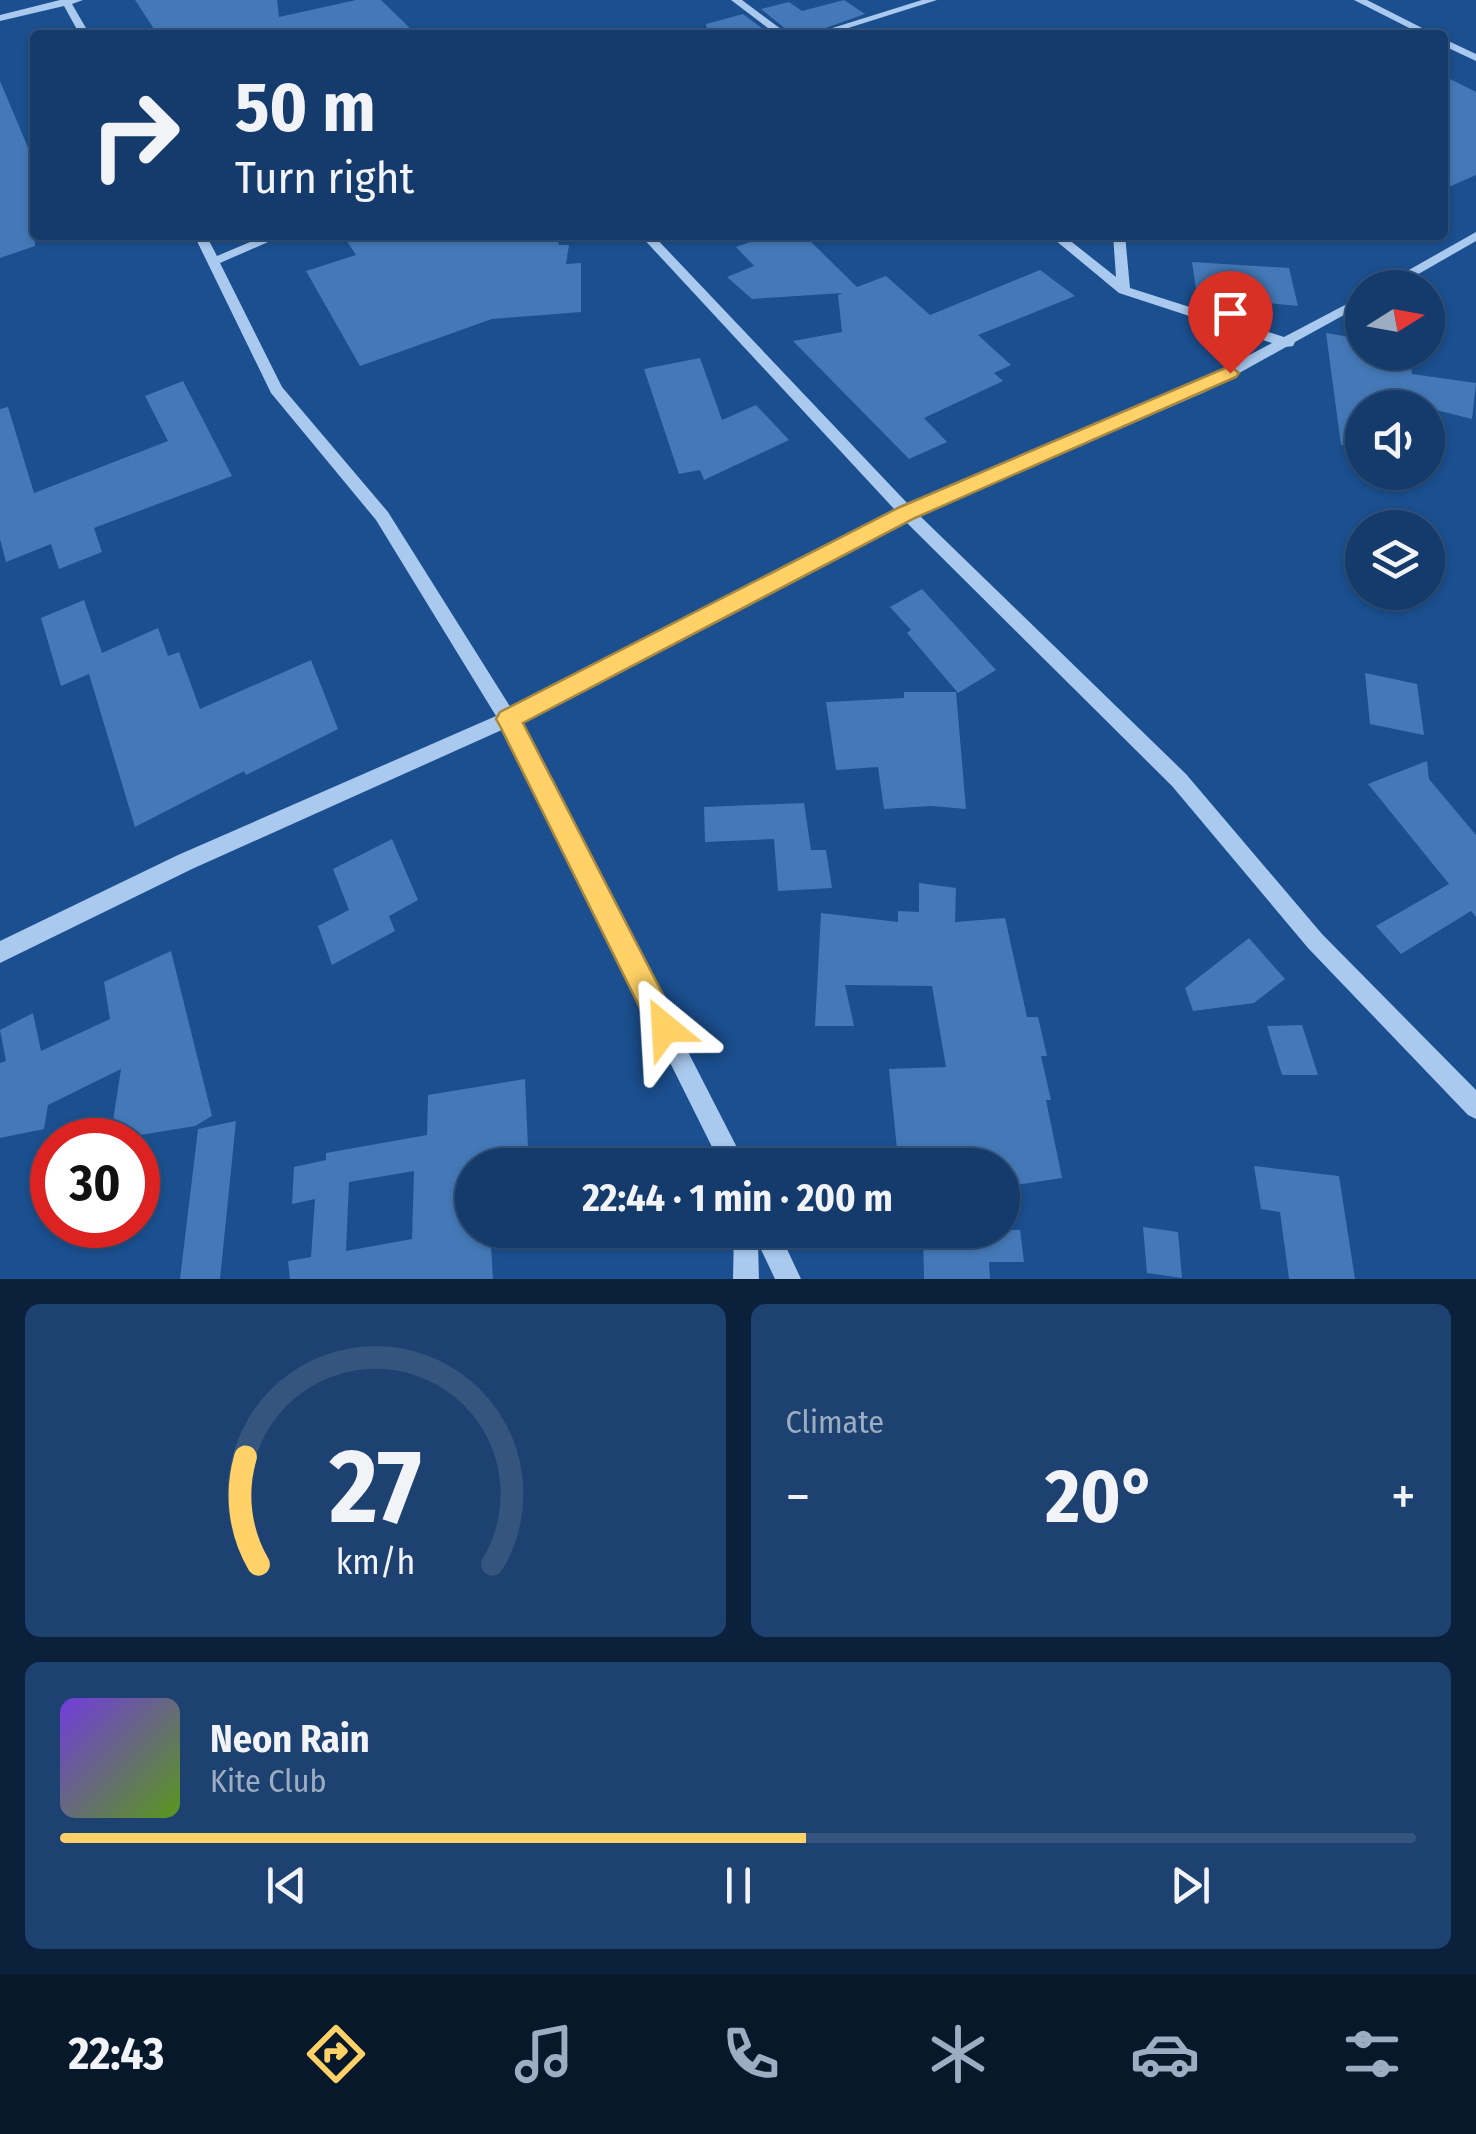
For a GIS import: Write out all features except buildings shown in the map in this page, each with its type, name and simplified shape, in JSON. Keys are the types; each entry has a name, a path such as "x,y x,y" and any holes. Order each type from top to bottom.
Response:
{"street":[{"path":"736,0 777,30"},
{"path":"833,30 932,0"},
{"path":"1359,0 1421,30"},
{"path":"0,18 70,1 84,30"},
{"path":"1448,44 1476,58"},
{"path":"1414,270 1476,236"},
{"path":"203,240 276,390 382,516 508,719 725,1148"},
{"path":"215,261 266,240"},
{"path":"651,240 907,512 1179,780 1315,940 1476,1107"},
{"path":"1061,240 1124,290 1288,343"},
{"path":"1119,240 1124,290"},
{"path":"1456,245 1476,256"},
{"path":"0,952 185,862 508,719 907,512 1200,388 1345,310"},
{"path":"746,1248 746,1279"},
{"path":"774,1248 788,1279"}],"route":[{"path":"665,1028 508,719 907,512 1230,373"}]}
